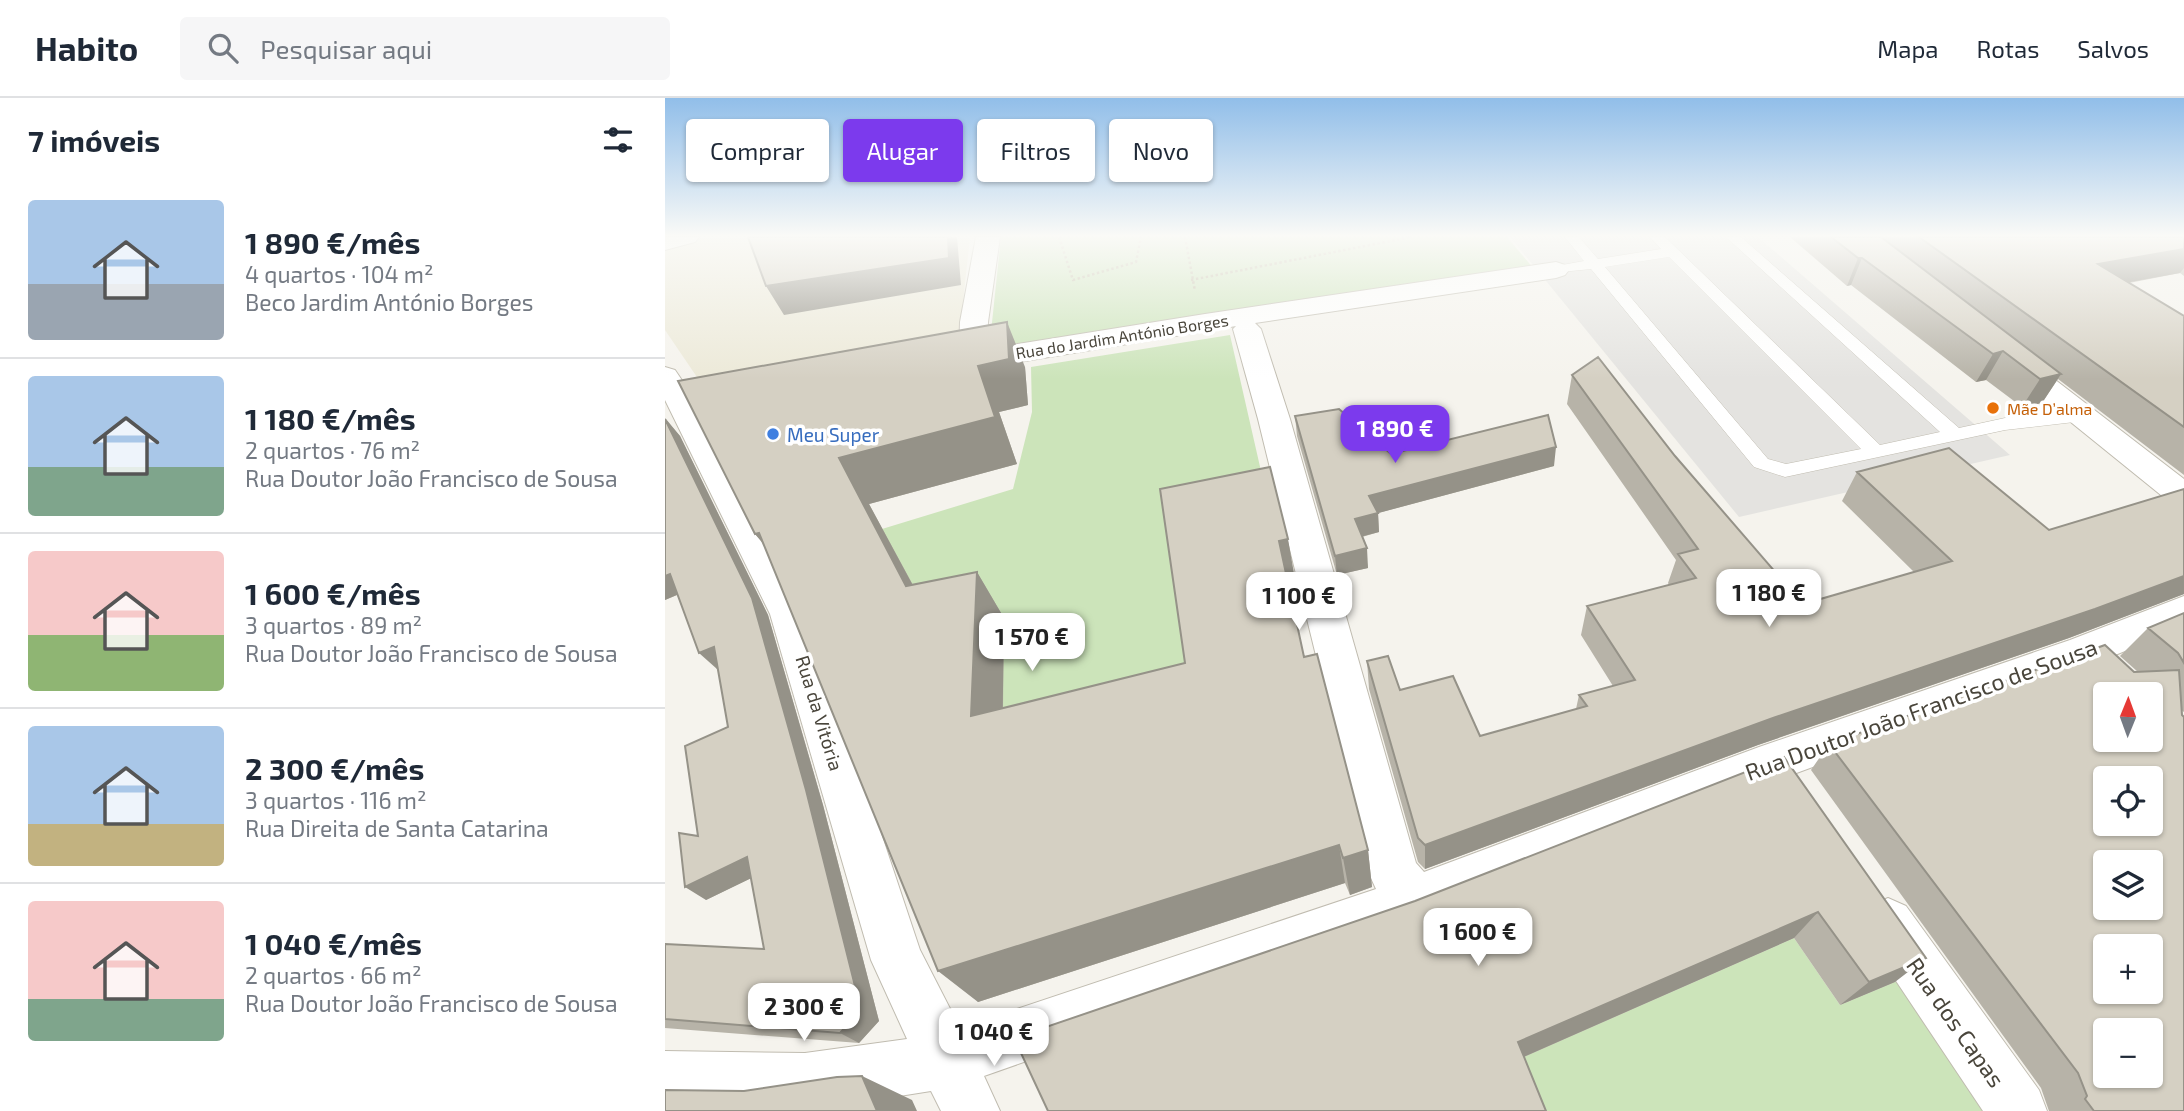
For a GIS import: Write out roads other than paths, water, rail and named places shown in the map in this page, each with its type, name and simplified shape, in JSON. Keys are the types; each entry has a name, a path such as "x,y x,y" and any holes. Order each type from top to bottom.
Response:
{"street":[{"name":"Rua do Jardim António Borges","path":"980,284 974,322 959,363 1205,322 1460,284"},
{"path":"1247,329 1274,419 1395,876 1415,900"},
{"path":"1984,338 2184,496"},
{"name":"Rua da Vitória","path":"665,376 702,412 789,614 897,960 971,1111"},
{"name":"Rua Doutor João Francisco de Sousa","path":"665,1080 805,1082 946,1061 1415,900 1787,778 2098,664 2184,611"},
{"name":"Rua dos Capas","path":"1861,885 2018,1111"}],"lane":[{"path":"1612,284 1761,463 1785,471 2005,424 2083,415"},
{"path":"1704,284 1875,452"},
{"path":"1786,284 1954,434"}],"place":[{"name":"Mãe D’alma","path":"1993,408"},
{"name":"Meu Super","path":"773,434"}]}
